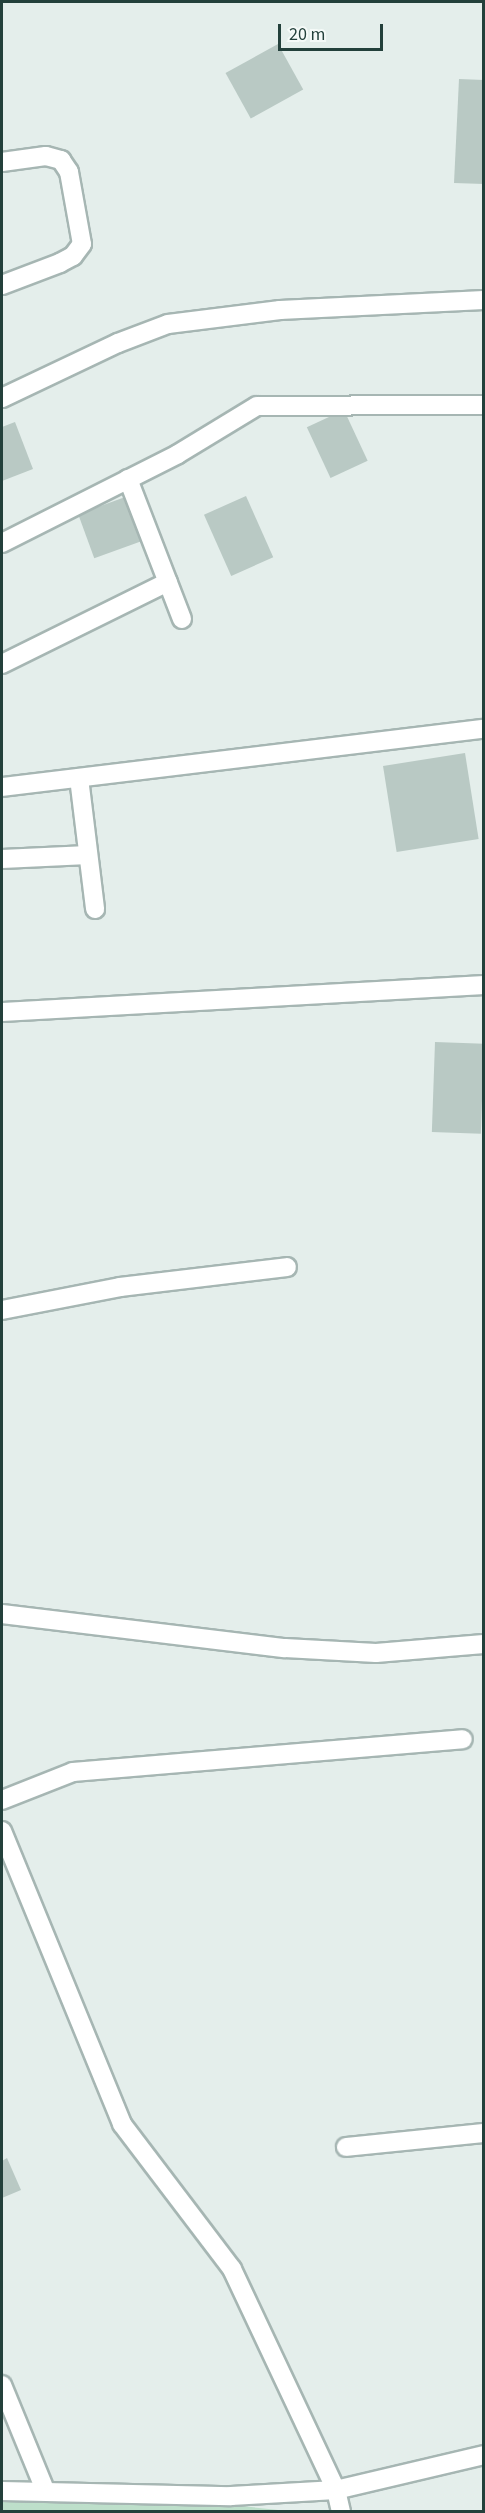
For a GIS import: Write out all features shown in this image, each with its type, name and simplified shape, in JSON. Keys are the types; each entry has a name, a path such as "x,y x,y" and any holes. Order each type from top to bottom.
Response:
{"street":[{"path":"2,162 46,156 62,160 69,172 82,244 73,256 60,263 2,285"},
{"path":"2,398 118,343 168,324 280,310 483,300"},
{"path":"2,543 128,479 257,406 483,405"},
{"path":"128,479 182,619"},
{"path":"2,664 168,582"},
{"path":"2,787 483,729"},
{"path":"79,778 95,909"},
{"path":"2,859 88,855"},
{"path":"2,1012 483,985"},
{"path":"2,1310 120,1287 287,1267"},
{"path":"2,1614 285,1648 376,1653 483,1644"},
{"path":"2,1800 73,1772 463,1739"},
{"path":"2,1831 122,2124 232,2270 336,2490 341,2511"},
{"path":"346,2147 483,2133"},
{"path":"2,2385 45,2490"},
{"path":"2,2491 45,2490 231,2496 336,2490 483,2454"}],"green space":[{"path":"44,2485 288,2511 2,2512 2,2487"}],"building":[{"path":"278,44 303,89 251,119 226,73"},
{"path":"459,79 484,80 484,184 454,183"},
{"path":"344,410 368,461 331,478 307,427"},
{"path":"15,422 33,469 2,481 2,427"},
{"path":"128,496 144,540 94,558 78,514"},
{"path":"246,496 273,557 231,576 204,515"},
{"path":"465,753 479,839 397,852 383,766"},
{"path":"435,1042 484,1044 481,1134 432,1132"},
{"path":"7,2158 21,2190 2,2198 2,2161"}]}
